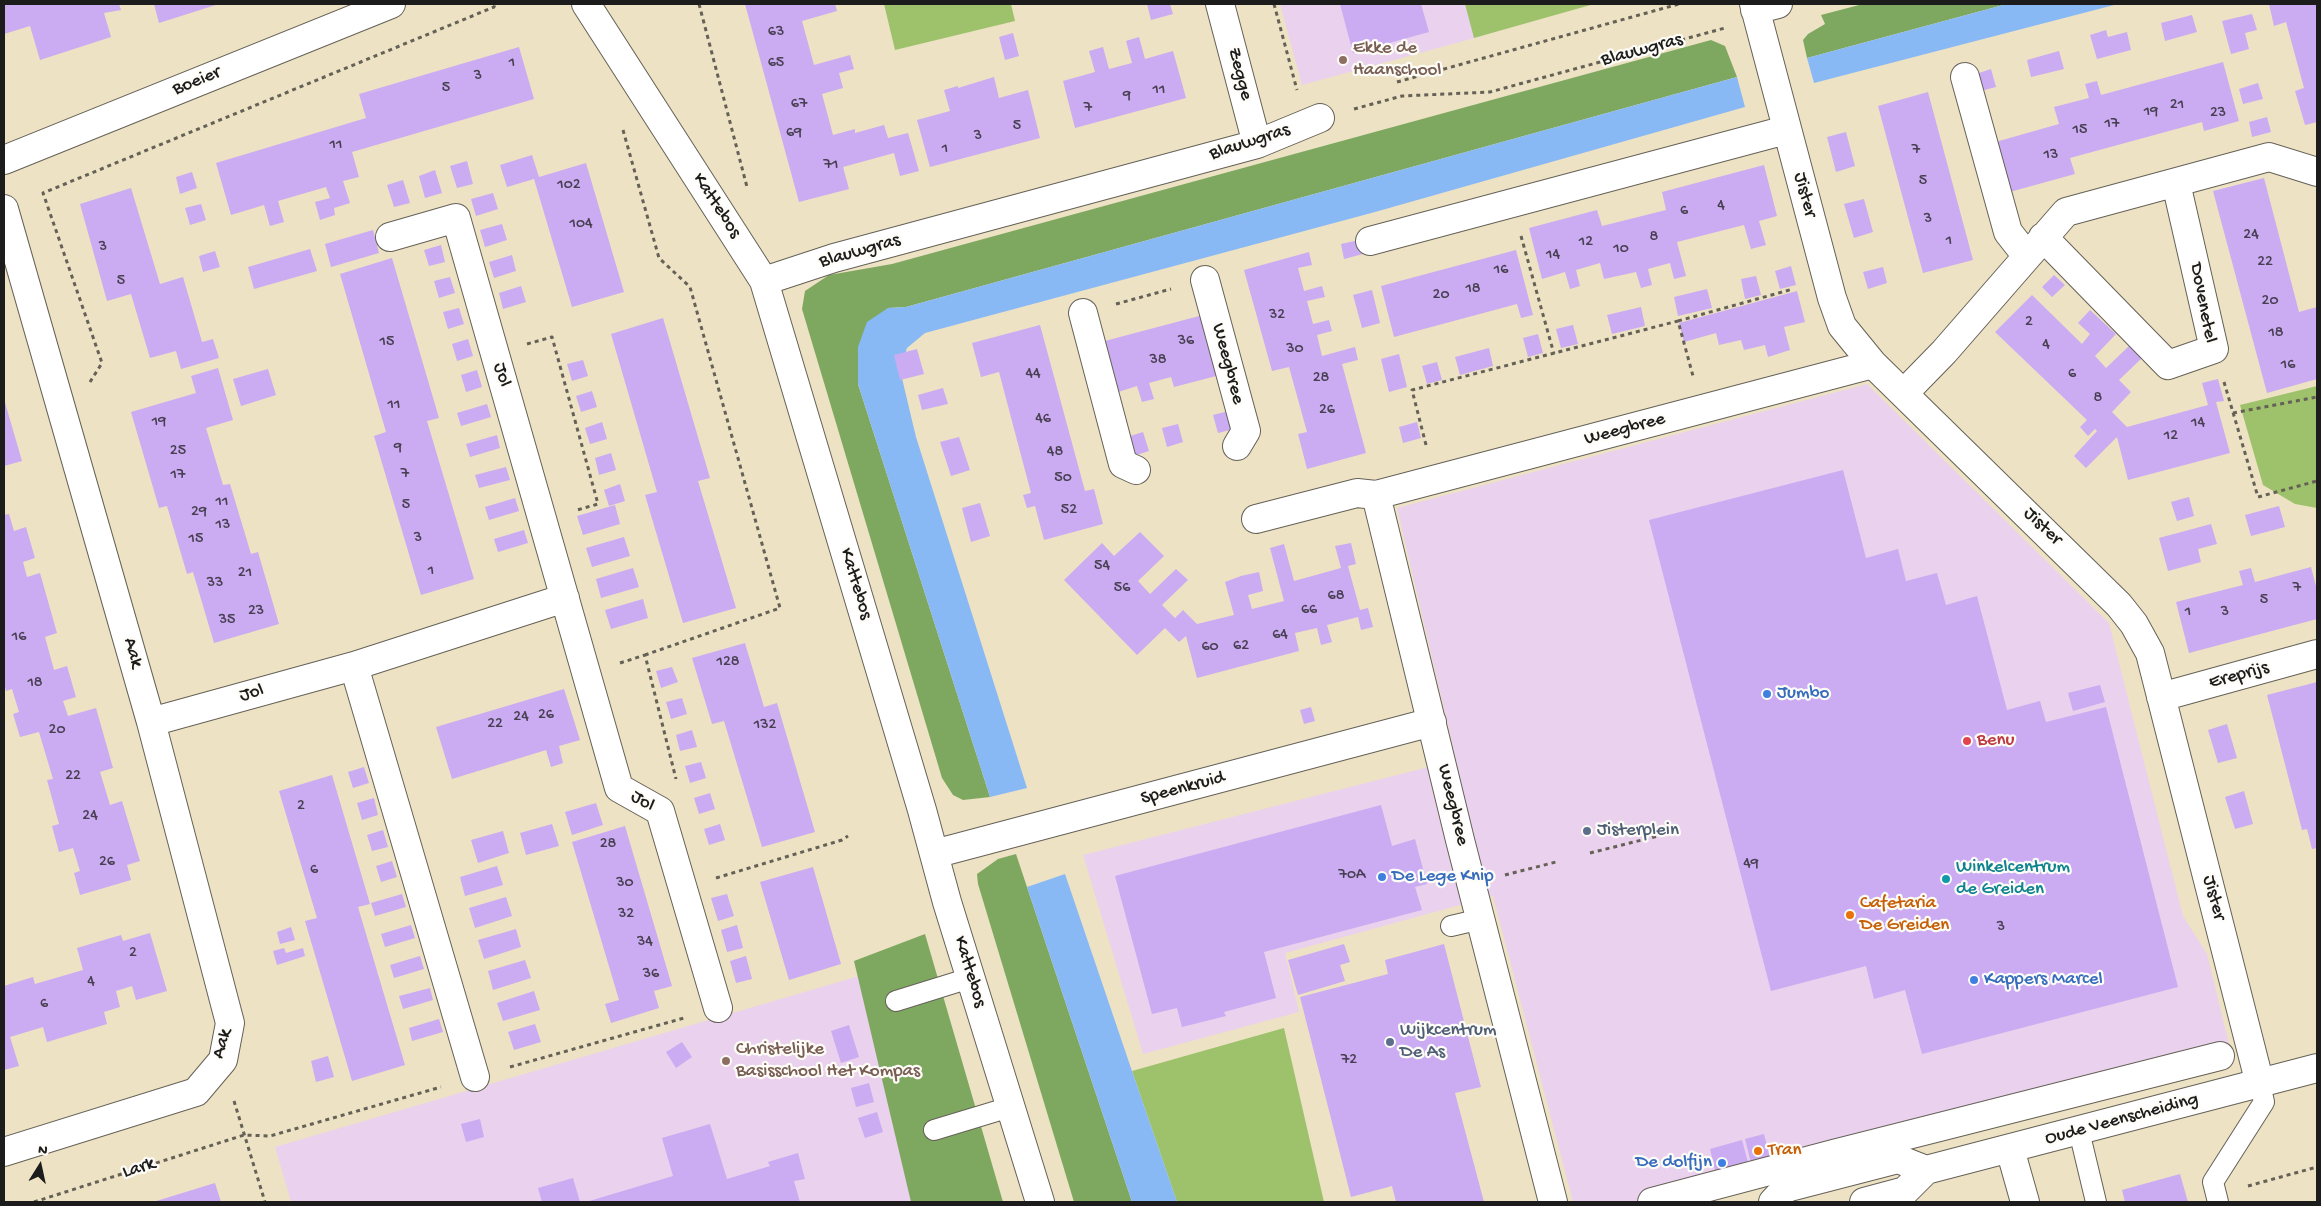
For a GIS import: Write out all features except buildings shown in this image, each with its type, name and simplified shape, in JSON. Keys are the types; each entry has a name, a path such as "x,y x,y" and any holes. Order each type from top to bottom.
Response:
{"street":[{"name":"Boeier","path":"4,160 391,4"},
{"name":"Kattebos","path":"586,4 764,281 970,978 1040,1202"},
{"name":"Zegge","path":"1220,4 1257,144"},
{"name":"Jister","path":"1762,6 1786,130 1838,316 1849,336 1873,364 2090,575 2128,615 2150,653 2260,1084"},
{"name":"Dovenetel","path":"1965,77 2008,232 2035,246 2168,365 2214,349 2176,183"},
{"name":"Blauwgras","path":"764,281 834,258 1257,144 1320,118"},
{"path":"1370,241 1786,130"},
{"path":"1904,393 1944,352 2066,212 2269,157 2317,172"},
{"name":"Aak","path":"4,209 151,722 230,1023 223,1060 196,1092 4,1152"},
{"name":"Jol","path":"390,237 456,218 618,788 660,811 718,1008"},
{"name":"Weegbree","path":"1205,280 1246,431 1237,446"},
{"path":"1083,312 1124,464 1136,470"},
{"name":"Weegbree","path":"1256,519 1356,493 1376,495 1873,364"},
{"name":"Weegbree","path":"1376,495 1553,1202"},
{"name":"Jol","path":"151,722 354,666 564,598"},
{"name":"Ereprijs","path":"2161,697 2317,654"},
{"path":"354,666 475,1077"},
{"name":"Speenkruid","path":"934,854 1432,722"},
{"path":"1652,1202 1838,1158 2220,1056"},
{"name":"Oude Veenscheiding","path":"1926,1170 2317,1068"},
{"path":"2010,1149 2025,1202"},
{"path":"1773,1202 1786,1188 1898,1160 1926,1170 1905,1192 1864,1202"}],"lane":[{"path":"1451,926 1481,919"},
{"path":"896,1000 970,978"},
{"path":"2218,1202 2213,1182 2264,1102 2260,1084"},
{"path":"934,1130 1010,1107"},
{"path":"2078,1131 2096,1202"}],"path":[{"path":"87,387 102,363 43,193 494,7 496,4"},
{"path":"699,4 749,194"},
{"path":"1397,82 1679,4"},
{"name":"Blauwgras","path":"1320,118 1402,96 1490,92 1732,26"},
{"path":"618,663 780,608 690,287 659,258 620,122"},
{"path":"1512,202 1554,354"},
{"path":"1083,312 1205,280"},
{"path":"1428,453 1412,390 1802,287"},
{"path":"1678,321 1693,377"},
{"path":"495,352 552,337 598,504 575,510"},
{"path":"2214,349 2258,497 2317,481"},
{"path":"2233,414 2317,396"},
{"path":"645,655 681,800 660,811"},
{"path":"683,891 719,877 842,840 848,836"},
{"path":"1590,853 1658,836"},
{"path":"1499,876 1556,862"},
{"path":"223,1060 265,1202"},
{"name":"Lark","path":"34,1202 244,1135"},
{"path":"2239,1189 2317,1167"}],"shaded area":[{"name":"Ekke de Haanschool","path":"1280,4 1474,4 1482,36 1302,85"},
{"path":"1867,384 2109,623 2183,916 2207,954 2229,1044 1636,1202 1573,1202 1493,896 1285,953 1299,1012 1143,1054 1083,855 1456,760 1397,508"},
{"name":"Christelijke Basisschool Het Kompas","path":"859,976 926,1202 291,1202 275,1147"}],"green space":[{"path":"884,4 1011,4 1015,21 895,50"},
{"path":"1465,4 1594,4 1474,38"},
{"path":"1863,4 2007,4 1807,58 1803,40 1808,34 1825,24 1821,15"},
{"path":"1711,40 1725,46 1737,77 906,307 888,308 858,384 990,797 963,800 953,795 942,778 802,309 805,291 829,275 892,264"},
{"path":"2317,386 2317,508 2295,504 2263,485 2240,405"},
{"path":"1016,854 1132,1202 1074,1202 978,884 977,874 998,859"},
{"path":"925,934 1003,1202 911,1202 854,961"},
{"path":"1284,1028 1324,1202 1177,1202 1132,1071"}],"water":[{"path":"2007,4 2118,4 1814,83 1807,58"},
{"path":"1737,77 1745,107 1375,212 925,333 907,348 900,370 916,437 1027,788 990,797 858,384 858,347 867,322 888,308 906,307"},
{"path":"1065,874 1177,1202 1132,1202 1027,887"}],"place":[{"name":"Ekke de Haanschool","path":"1343,60"},
{"name":"Jumbo","path":"1767,694"},
{"name":"Benu","path":"1967,741"},
{"name":"Jisterplein","path":"1587,831"},
{"name":"De Lege Knip","path":"1382,877"},
{"name":"Winkelcentrum de Greiden","path":"1946,879"},
{"name":"Cafetaria De Greiden","path":"1850,915"},
{"name":"Kappers Marcel","path":"1974,980"},
{"name":"Wijkcentrum De As","path":"1390,1042"},
{"name":"Christelijke Basisschool Het Kompas","path":"726,1061"},
{"name":"Tran","path":"1758,1151"},
{"name":"De dolfijn","path":"1722,1163"}]}
